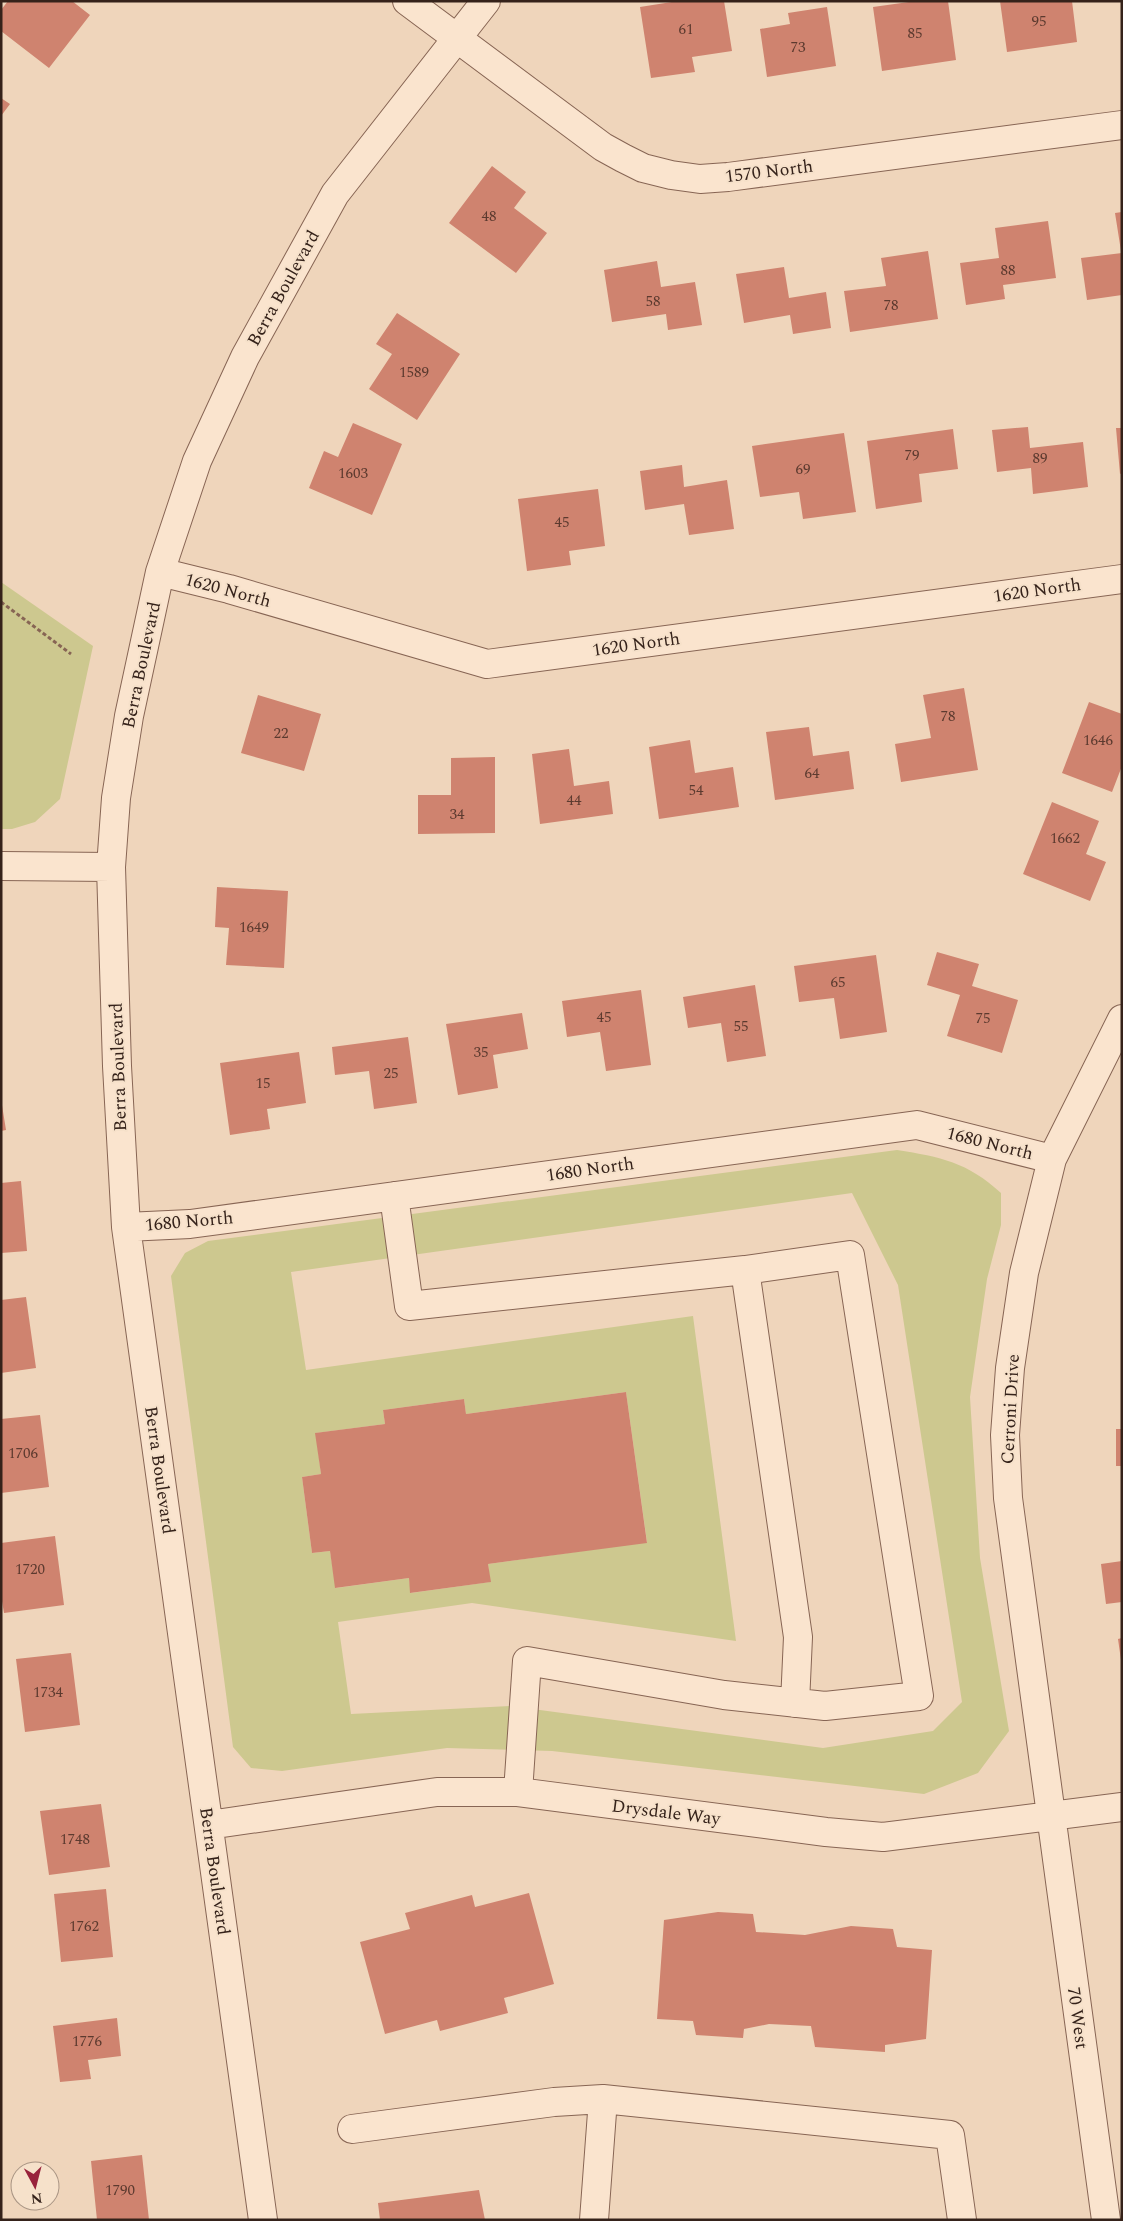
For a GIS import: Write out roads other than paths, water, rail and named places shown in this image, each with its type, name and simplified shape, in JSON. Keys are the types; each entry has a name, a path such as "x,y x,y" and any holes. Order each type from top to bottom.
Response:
{"street":[{"name":"1570 North","path":"407,1 603,147 643,168 671,175 700,179 728,177 1122,125"},
{"name":"Berra Boulevard","path":"262,2220 126,1227 117,1066 112,867 116,798 123,753 160,572 197,462 245,357 335,194 486,1"},
{"name":"1620 North","path":"160,572 229,589 487,664 1122,579"},
{"path":"1,866 112,867"},
{"name":"Cerroni Drive","path":"1051,1816 1008,1498 1005,1436 1010,1368 1024,1273 1052,1158 1122,1019"},
{"name":"1680 North","path":"126,1227 190,1224 917,1125 1052,1158"},
{"path":"394,1196 409,1306 745,1270 850,1255 919,1696 825,1706 724,1695 527,1661 518,1792"},
{"path":"745,1270 798,1637 795,1703"},
{"name":"Drysdale Way","path":"209,1824 437,1792 518,1792 883,1838 1122,1807"},
{"name":"70 West","path":"1051,1816 1106,2220"},
{"path":"352,2129 554,2102 603,2099 950,2135 962,2220"},
{"path":"594,2220 603,2099"}]}
